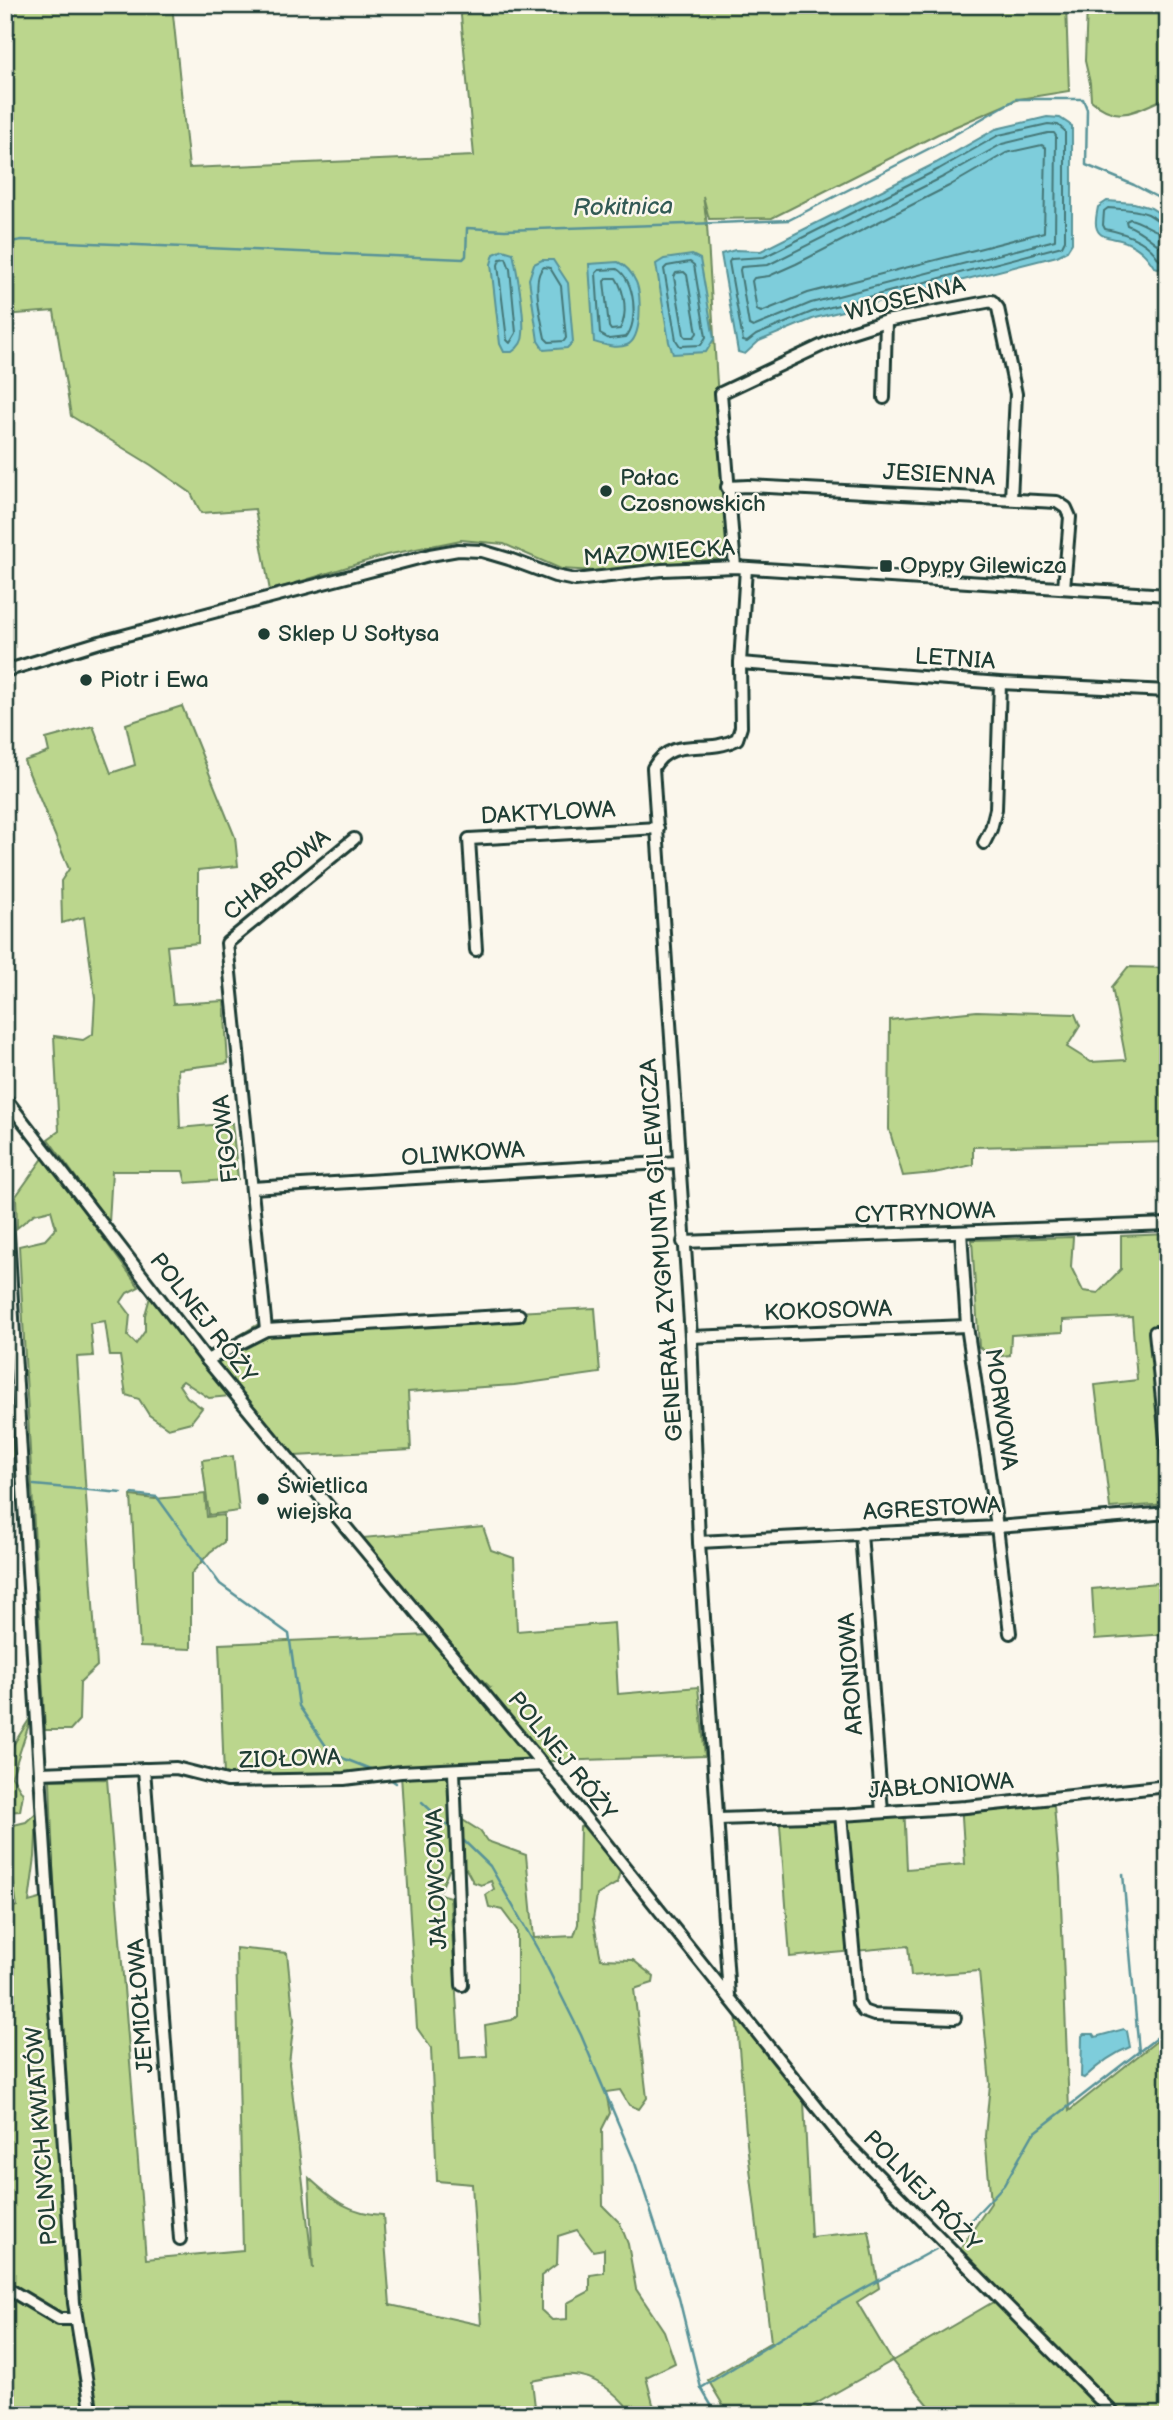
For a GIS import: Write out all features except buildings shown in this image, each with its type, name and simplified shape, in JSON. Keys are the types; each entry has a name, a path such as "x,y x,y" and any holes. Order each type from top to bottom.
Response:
{"street":[{"name":"WIOSENNA","path":"721,393 848,333 886,321 992,300 998,308 1017,394 1011,499"},
{"path":"884,398 886,321"},
{"name":"GENERAŁA ZYGMUNTA GILEWICZA","path":"721,393 727,486 741,567 741,727 737,739 726,745 674,749 660,755 653,768 691,1337 699,1542 729,1996"},
{"name":"JESIENNA","path":"727,486 1057,502 1066,508 1070,517 1064,588"},
{"name":"MAZOWIECKA","path":"5,671 100,642 447,551 489,553 555,576 575,580 683,568 741,567 1168,595"},
{"name":"LETNIA","path":"740,663 1000,683 1168,691"},
{"path":"984,843 992,830 996,809 1000,683"},
{"name":"DAKTYLOWA","path":"475,950 469,839 658,828"},
{"name":"CHABROWA","path":"227,943 354,839"},
{"name":"FIGOWA","path":"227,943 266,1330"},
{"name":"POLNEJ RÓŻY","path":"5,1098 207,1360 543,1765 844,2141 1115,2415"},
{"name":"OLIWKOWA","path":"252,1188 678,1162"},
{"name":"POLNYCH KWIATÓW","path":"5,1183 76,2319 92,2415"},
{"name":"CYTRYNOWA","path":"683,1242 1168,1224"},
{"name":"MORWOWA","path":"961,1232 967,1326 1010,1633"},
{"path":"207,1360 266,1330 519,1315"},
{"name":"KOKOSOWA","path":"691,1337 967,1326"},
{"path":"1155,1332 1168,1458"},
{"name":"AGRESTOWA","path":"699,1542 997,1527 1168,1514"},
{"name":"ARONIOWA","path":"861,1533 882,1812"},
{"name":"ZIOŁOWA","path":"40,1773 176,1768 227,1781 344,1779 401,1772 543,1765"},
{"name":"JEMIOŁOWA","path":"144,1769 180,2239"},
{"name":"JAŁOWCOWA","path":"454,1771 462,1985"},
{"name":"JABŁONIOWA","path":"718,1819 966,1807 1168,1786"},
{"path":"841,1815 858,2003 863,2011 874,2015 955,2018"},
{"path":"5,2287 59,2319 76,2319"}],"green space":[{"path":"5,5 172,5 189,168 474,156 460,5 1066,5 1069,91 1019,99 938,134 772,218 709,219 703,196 728,558 595,571 561,569 504,544 461,540 386,555 270,591 255,509 201,513 191,493 71,416 54,311 5,315"},
{"path":"1087,5 1168,5 1168,97 1138,110 1120,114 1101,108 1091,100 1085,61"},
{"path":"182,706 235,837 238,866 198,870 198,943 167,946 173,1004 224,1001 228,1063 178,1069 180,1128 232,1123 238,1179 186,1183 183,1171 112,1171 109,1223 48,1139 59,1131 54,1036 83,1040 93,1034 95,998 84,917 62,923 61,881 69,869 24,761 49,752 46,739 93,726 111,773 135,765 126,724"},
{"path":"1128,967 1168,968 1168,1142 973,1147 973,1165 903,1176 889,1129 890,1020 977,1011 1075,1014 1080,1026 1067,1047 1091,1062 1126,1060 1112,987"},
{"path":"44,1157 139,1287 127,1293 121,1302 130,1314 128,1336 136,1344 145,1331 145,1315 150,1297 231,1396 209,1398 183,1381 179,1385 187,1397 202,1408 191,1422 168,1428 149,1415 139,1399 126,1395 120,1356 110,1356 105,1321 90,1323 93,1356 77,1357 97,1666 80,1682 79,1720 70,1730 45,1730 19,1246 45,1240 56,1228 51,1210 34,1214 17,1228 16,1196"},
{"path":"1168,1234 1168,1504 1110,1508 1095,1385 1137,1380 1132,1317 1063,1320 1063,1332 1011,1335 1010,1355 994,1357 979,1347 972,1240 1073,1237 1071,1267 1083,1291 1098,1293 1121,1269 1121,1236"},
{"path":"595,1308 600,1373 514,1385 408,1392 411,1450 295,1456 218,1363 217,1349 257,1325"},
{"path":"5,1337 13,1456 5,1455"},
{"path":"233,1456 239,1511 209,1515 202,1460"},
{"path":"205,1494 207,1517 224,1515 224,1542 210,1552 191,1574 191,1649 140,1647 131,1496 155,1499"},
{"path":"483,1527 491,1550 514,1558 517,1631 614,1623 618,1694 698,1687 705,1756 401,1766 347,1775 224,1776 219,1644 429,1635 474,1688 490,1687 362,1538"},
{"path":"1168,1582 1168,1634 1095,1639 1092,1589"},
{"path":"32,1715 12,1776 23,1794 20,1811 5,1812 5,1758"},
{"path":"401,1775 450,1775 450,1812 480,1831 487,1841 526,1855 534,1938 574,1936 578,1924 580,1827 586,1824 620,1871 617,1883 597,1895 593,1919 601,1959 633,1960 654,1977 653,1983 634,1989 647,2098 639,2109 629,2105 620,2090 606,2092 610,2113 602,2129 603,2206 620,2223 628,2244 636,2289 664,2331 675,2363 646,2377 653,2404 664,2415 634,2415 620,2399 595,2381 575,2375 561,2375 532,2381 536,2415 5,2415 5,1887 7,1909 17,1906 13,1880 5,1875 5,1827 26,1822 37,1812 29,1902 54,1895 50,1780 107,1779 146,2259 243,2250 236,1948 287,1953 294,2020 289,2064 313,2269 309,2178 326,2193 351,2208 383,2215 390,2305 481,2325 472,2184 437,2181 431,2048 417,2028","holes":["466,1869 473,1882 481,1885 491,1881 494,1889 486,1895 489,1907 502,1910 517,1930 517,2015 512,2020 485,2025 487,2056 460,2058 450,1897 433,1892 434,1886 441,1889 449,1870","577,2230 593,2251 604,2249 604,2273 590,2275 590,2291 567,2303 567,2319 552,2320 541,2310 541,2276 557,2264 558,2236"]},
{"path":"1053,1794 1060,1877 1069,2111 1168,2032 1168,2415 937,2415 892,2361 1005,2295 959,2250 991,2203 985,2136 990,2084 979,1971 911,1976 908,1946 790,1957 779,1812 904,1804 907,1869 965,1864 961,1801"},
{"path":"736,2012 804,2102 811,2237 869,2231 879,2288 857,2302 892,2361 796,2415 729,2415 708,2380 771,2342 747,2144"}],"water":[{"path":"1047,117 1060,118 1072,126 1072,243 1067,251 1057,256 815,318 759,341 745,354 738,352 721,254 735,250 761,251 936,163 996,129"},
{"path":"1107,201 1134,203 1151,208 1168,219 1168,262 1163,269 1154,267 1143,253 1131,244 1099,233 1096,224 1098,207"},
{"path":"503,250 513,253 523,316 522,340 512,352 504,352 500,344 491,264 494,254"},
{"path":"692,255 700,259 714,339 706,352 673,354 656,264 664,259"},
{"path":"542,260 553,260 568,283 573,342 567,348 544,350 538,341 529,279 534,264"},
{"path":"618,262 629,270 636,282 639,316 632,341 627,345 615,347 594,342 589,264"},
{"path":"1124,2029 1127,2031 1130,2047 1106,2060 1084,2078 1081,2077 1082,2036 1093,2034 1095,2037"}],"waterway":[{"name":"Rokitnica","path":"5,243 22,240 463,259 466,256 467,228 505,230 789,220 938,144 1016,99 1083,99 1087,109 1086,165 1168,203"},
{"path":"34,1485 122,1493"},
{"path":"132,1494 157,1497 220,1584 289,1634 299,1706 328,1749 373,1770"},
{"path":"390,1779 396,1783"},
{"path":"422,1802 453,1831"},
{"path":"462,1839 490,1866 541,1955 581,2035 635,2163 679,2298 701,2388"},
{"path":"1123,1874 1139,2052"},
{"path":"955,2237 1004,2185 1033,2134 1168,2029"},
{"path":"717,2415 701,2388 832,2306 936,2249"}],"place":[{"name":"Pałac Czosnowskich","path":"606,491"},
{"name":"Opypy Gilewicza","path":"886,566"},
{"name":"Sklep U Sołtysa","path":"264,634"},
{"name":"Piotr i Ewa","path":"86,680"},
{"name":"Świetlica wiejska","path":"263,1499"}]}
